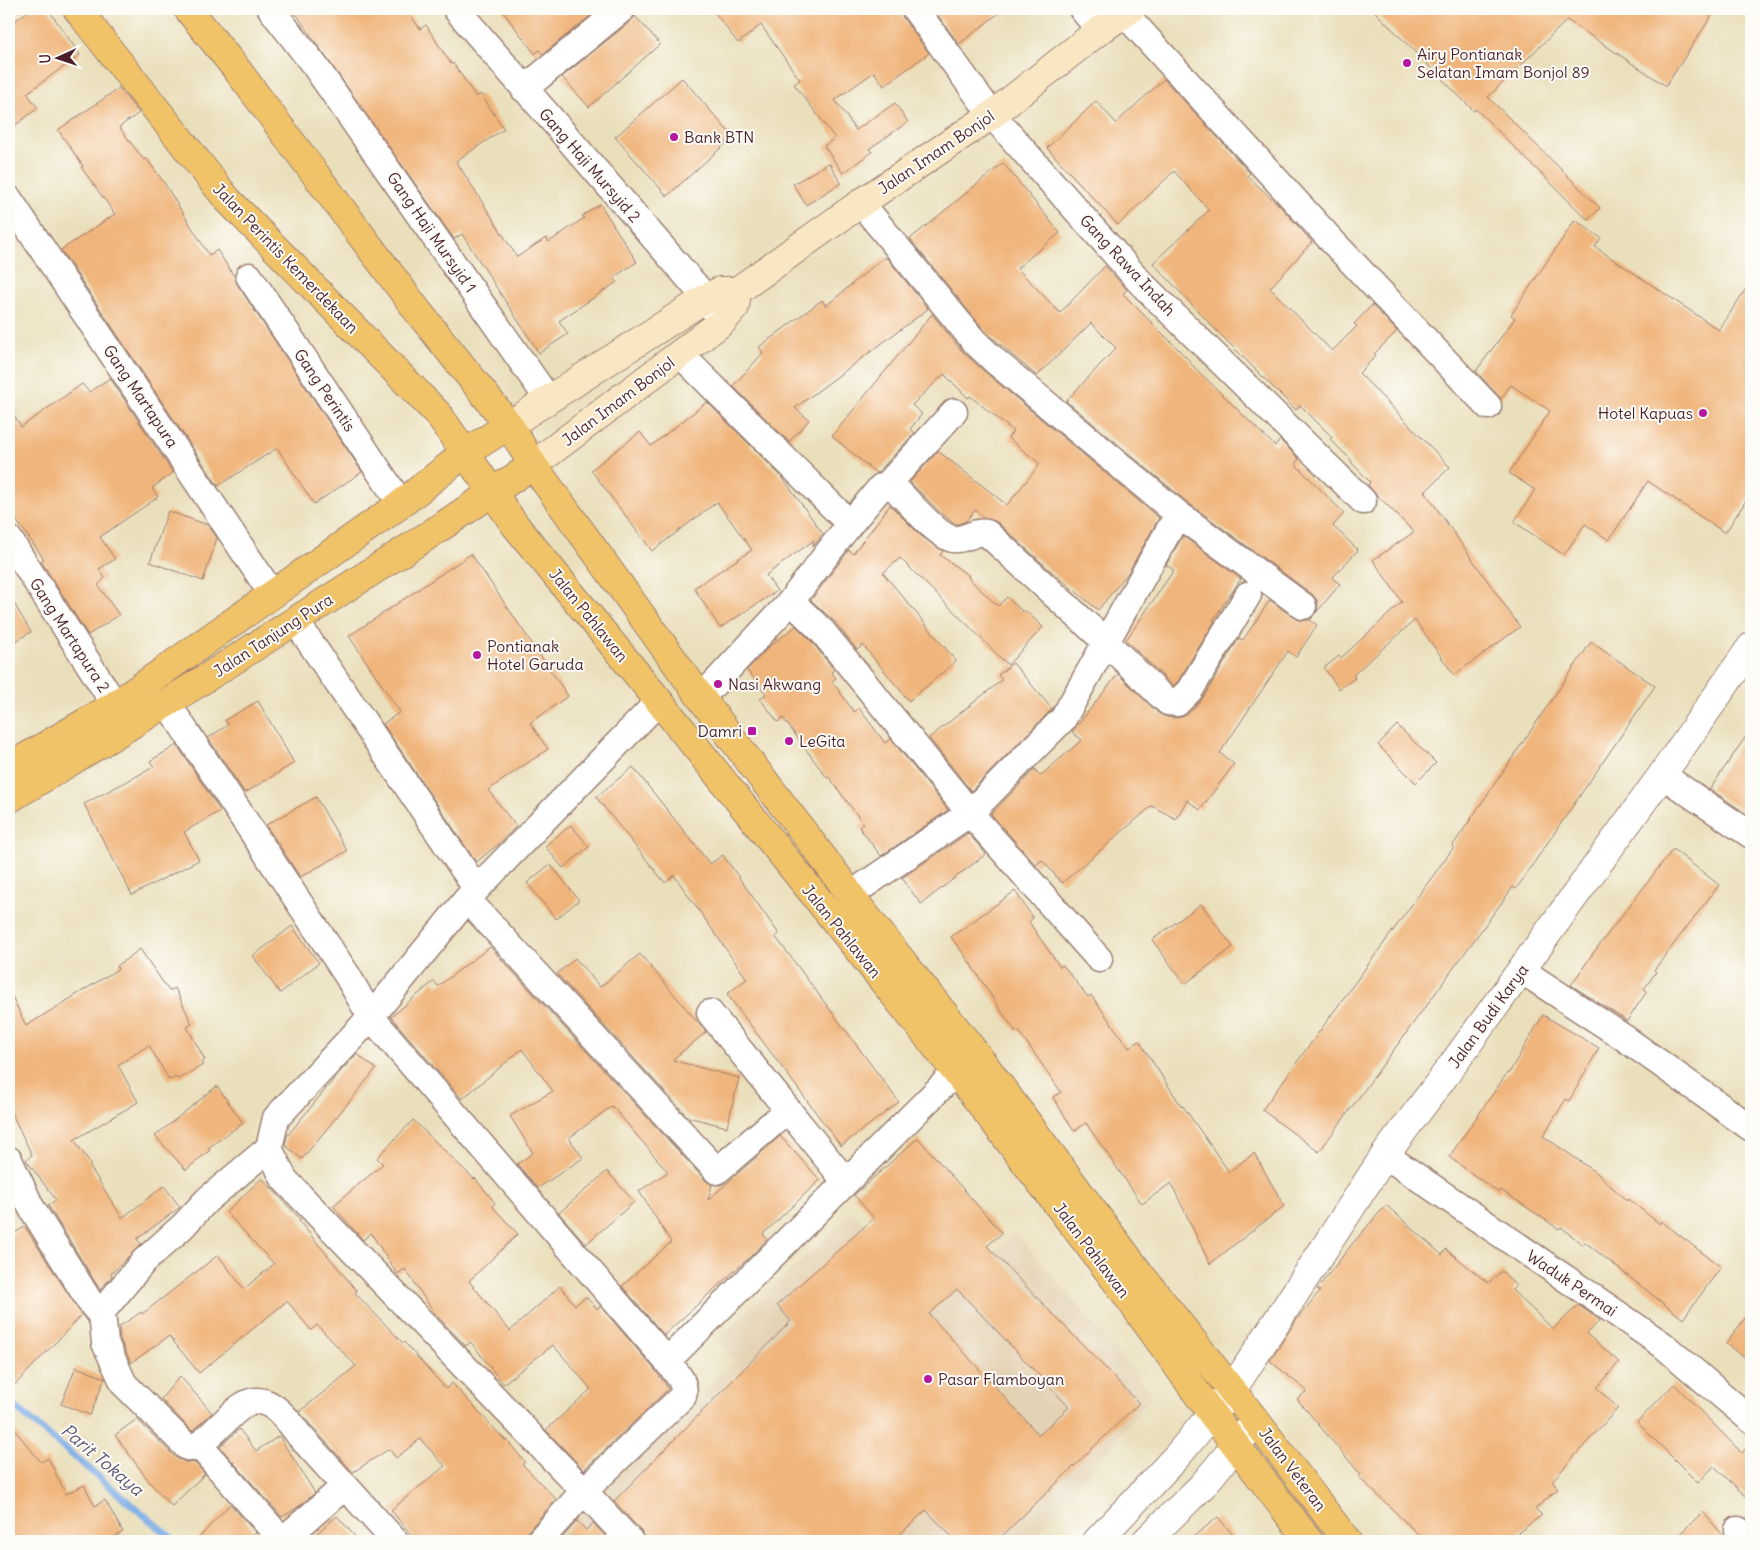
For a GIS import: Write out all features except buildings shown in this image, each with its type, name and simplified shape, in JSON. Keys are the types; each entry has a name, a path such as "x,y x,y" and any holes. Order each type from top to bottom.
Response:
{"highway":[{"name":"Jalan Perintis Kemerdekaan","path":"77,9 227,199 438,414 464,454"},
{"path":"188,9 238,71 420,314 509,425"},
{"name":"Jalan Tanjung Pura","path":"9,767 115,705 402,504 464,454 509,425"},
{"name":"Jalan Pahlawan","path":"509,425 533,465 701,698 850,895 977,1055 1140,1274 1256,1421"},
{"name":"Jalan Pahlawan","path":"464,454 515,525 659,701 956,1072 1123,1290 1235,1446"},
{"name":"Jalan Tanjung Pura","path":"9,799 167,704 435,531 533,465"},
{"name":"Jalan Veteran","path":"1256,1421 1347,1541"},
{"name":"Jalan Veteran","path":"1235,1446 1309,1541"}],"main road":[{"name":"Jalan Imam Bonjol","path":"509,425 706,298 720,291 737,290 992,114 1100,30 1128,11"},
{"name":"Jalan Imam Bonjol","path":"533,465 722,322 735,307 737,290"}],"street":[{"name":"Gang Haji Mursyid 1","path":"271,9 315,66 548,399"},
{"name":"Gang Haji Mursyid 2","path":"456,9 706,298 722,322"},
{"path":"524,89 622,9"},
{"name":"Gang Rawa Indah","path":"915,9 992,114 1141,283 1363,500"},
{"path":"1082,9 1100,30"},
{"path":"1128,11 1332,241 1488,406"},
{"name":"Gang Martapura","path":"9,199 272,594"},
{"path":"861,203 974,341 995,361 1178,514 1303,606"},
{"name":"Gang Perintis","path":"249,276 402,504"},
{"path":"680,354 850,524"},
{"path":"701,698 790,602 881,487 887,485 954,412"},
{"path":"887,485 892,486 942,534 954,540 987,533 1106,642 1168,702 1177,703 1190,690 1248,595"},
{"path":"850,895 970,812 1063,719 1178,514"},
{"name":"Gang Martapura 2","path":"9,539 115,705"},
{"path":"790,602 822,631 970,812 1100,959"},
{"path":"295,620 472,894 717,1171 788,1110"},
{"name":"Jalan Budi Karya","path":"1097,1541 1178,1455 1232,1390 1385,1155 1662,776 1751,647"},
{"path":"100,1314 144,1261 183,1226 208,1200 269,1148 276,1118 371,1017 472,894 659,701"},
{"path":"167,704 347,975 371,1017 667,1361 684,1384 683,1396 584,1491 539,1541"},
{"path":"1662,776 1751,835"},
{"path":"1521,970 1623,1037 1751,1128"},
{"path":"710,1013 846,1182"},
{"path":"667,1361 956,1072"},
{"path":"269,1148 284,1179 630,1541"},
{"name":"Waduk Permai","path":"1385,1155 1663,1345 1751,1420"},
{"path":"9,1160 30,1207 90,1302 100,1314 103,1322 105,1344 124,1384 187,1447 192,1448 199,1445 234,1411 246,1404 262,1400 269,1403 279,1410 299,1435 395,1541"},
{"path":"1146,1541 1203,1485 1256,1421"},
{"path":"199,1445 280,1538 284,1540 345,1486"}],"shaded area":[{"name":"Pasar Flamboyan","path":"853,1212 938,1303 1016,1233 1153,1395 1032,1541 552,1541 611,1476 735,1362 717,1340"}],"waterway":[{"name":"Parit Tokaya","path":"9,1402 175,1541"}],"place":[{"name":"Airy Pontianak Selatan Imam Bonjol 89","path":"1407,63"},
{"name":"Bank BTN","path":"674,137"},
{"name":"Hotel Kapuas","path":"1703,413"},
{"name":"Pontianak Hotel Garuda","path":"477,655"},
{"name":"Nasi Akwang","path":"718,684"},
{"name":"Damri","path":"752,731"},
{"name":"LeGita","path":"789,741"},
{"name":"Pasar Flamboyan","path":"928,1379"}]}
